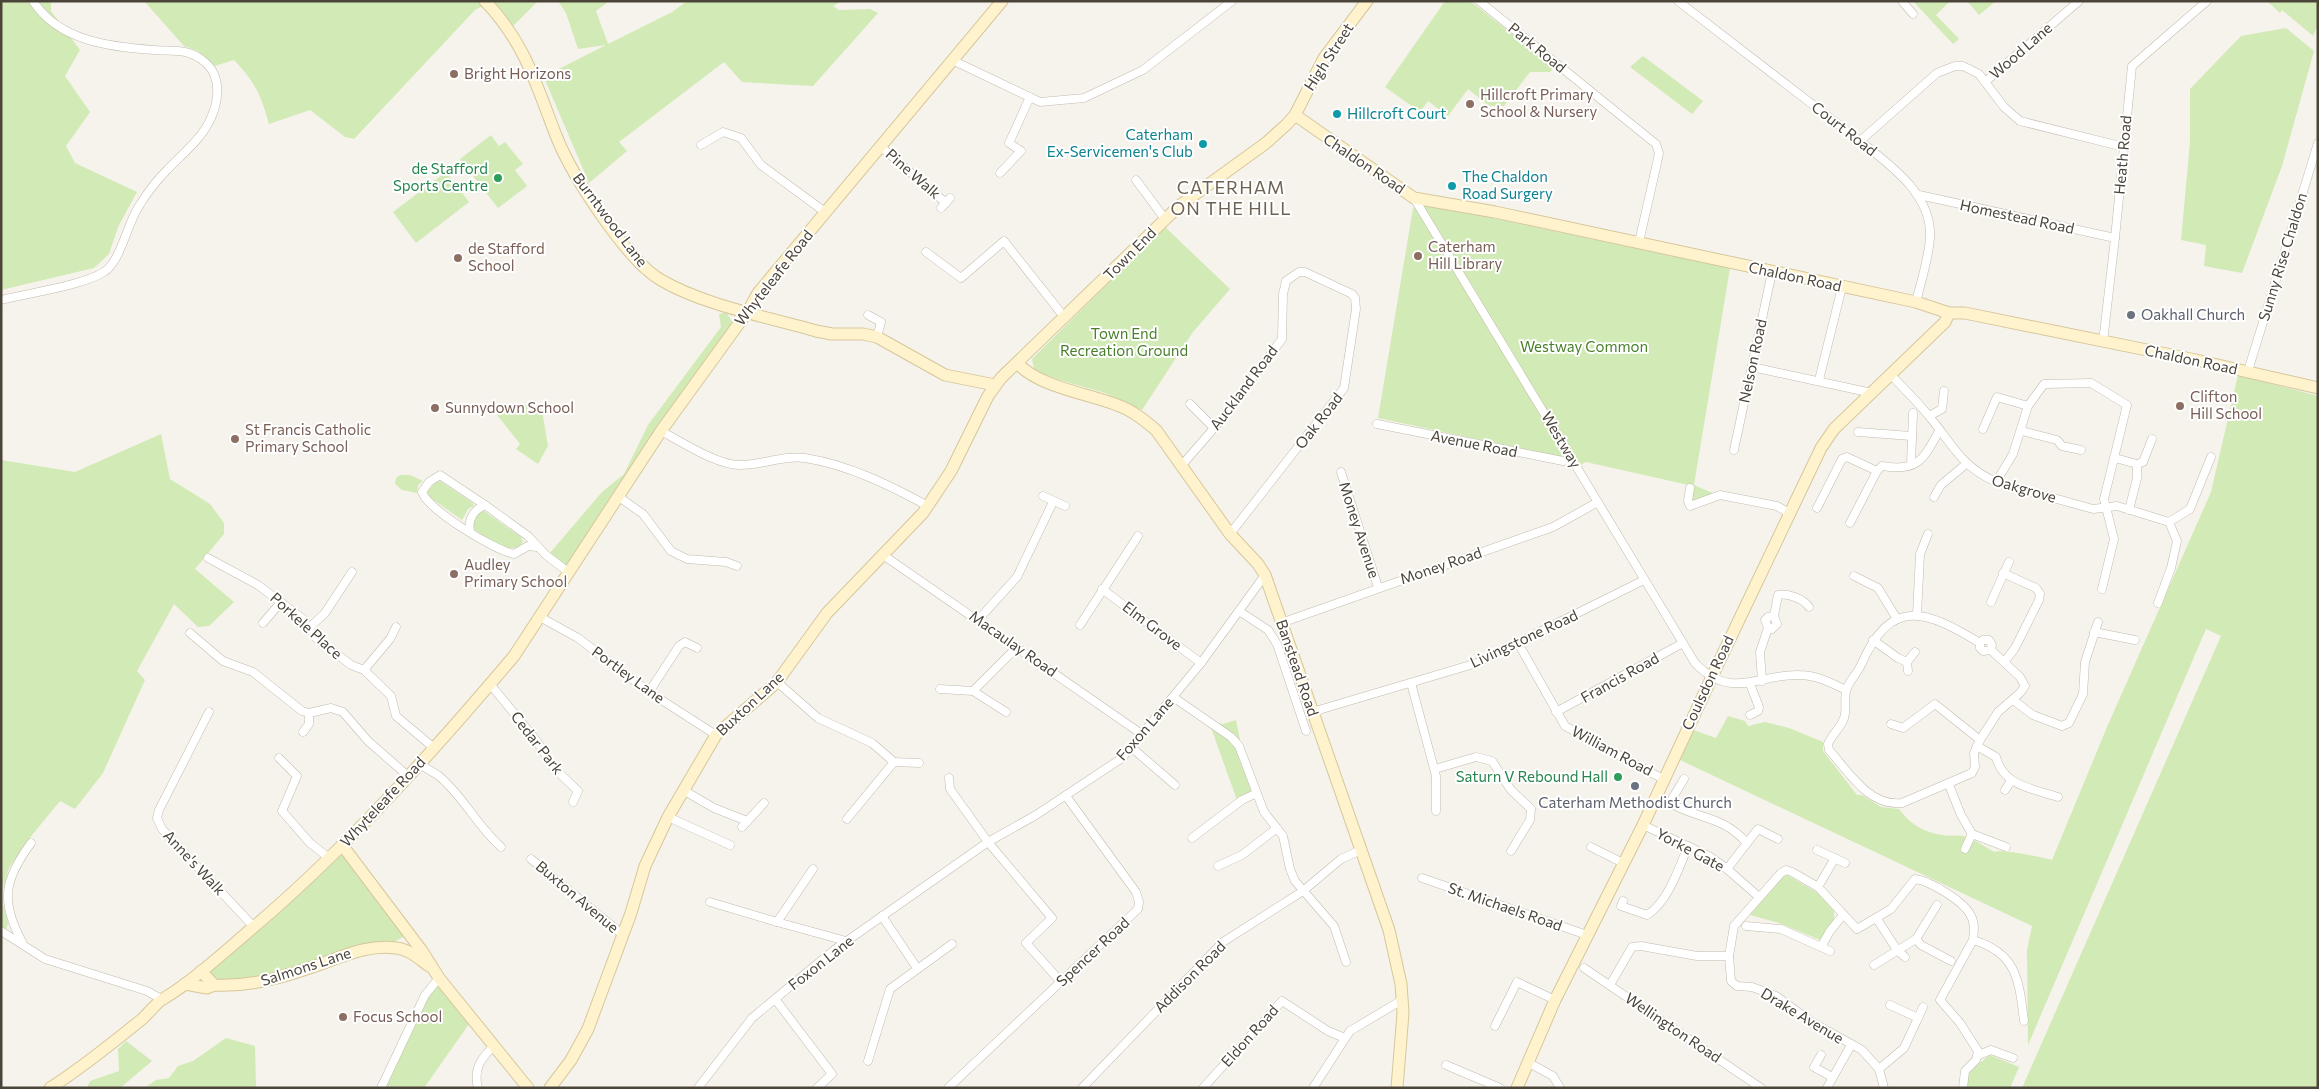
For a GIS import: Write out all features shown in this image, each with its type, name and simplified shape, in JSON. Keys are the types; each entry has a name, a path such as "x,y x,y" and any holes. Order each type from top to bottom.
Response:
{"street":[{"path":"1,300 78,282 103,272 113,264 134,213 160,178 204,132 211,118 217,97 214,75 208,65 198,57 185,52 154,50 84,39 63,31 50,22 33,1"},
{"name":"Burntwood Lane","path":"485,1 514,37 526,56 556,137 576,178 625,245 659,280 704,299 816,331 832,334 863,334 877,337 946,375 995,385"},
{"name":"Whyteleafe Road","path":"50,1088 93,1058 144,1018 162,999 185,984 254,927 329,858 434,748 514,656 661,432 748,311 758,293 1002,1"},
{"path":"952,60 1040,102 1084,98 1143,70 1232,1"},
{"name":"High Street","path":"1295,115 1324,58 1366,1"},
{"name":"Park Road","path":"1479,1 1656,144 1659,153 1639,242"},
{"name":"Court Road","path":"1678,1 1883,159 1919,195 1929,225 1930,240 1916,302"},
{"path":"1902,1 1913,14"},
{"name":"Wood Lane","path":"1985,82 2079,1"},
{"name":"Heath Road","path":"2102,342 2115,238 2132,66 2206,1"},
{"path":"1860,141 1937,73 1955,66 1964,66 1970,68 1985,82 2004,107 2020,122 2124,147"},
{"path":"1000,173 1020,151 1008,143 1030,97"},
{"name":"Chaldon Road","path":"1295,115 1414,198 1495,212 1639,242 1916,302 1949,313 1965,313 2248,371 2318,388"},
{"name":"Town End","path":"1017,363 1165,219 1266,143 1295,115"},
{"path":"701,145 723,132 741,138 761,165 825,212"},
{"name":"Sunny Rise Chaldon","path":"2248,371 2318,143"},
{"name":"Pine Walk","path":"880,146 946,203"},
{"path":"1136,180 1165,219"},
{"name":"Homestead Road","path":"1919,195 2115,238"},
{"name":"Westway","path":"1414,198 1696,663 1714,676 1732,685 1750,684 1797,675 1815,676 1846,690"},
{"path":"926,252 960,278 1004,241 1065,318"},
{"name":"Auckland Road","path":"1182,465 1214,428 1282,339 1283,294 1286,281 1299,272 1305,272 1347,291"},
{"name":"Nelson Road","path":"1734,450 1772,272"},
{"path":"1819,380 1842,287"},
{"name":"Oak Road","path":"1230,534 1344,388 1356,302 1352,294 1347,291"},
{"name":"Coulsdon Road","path":"1517,1088 1555,1000 1643,825 1789,513 1828,438 1945,322 1949,313"},
{"path":"868,315 881,322 877,337"},
{"name":"Banstead Road","path":"1017,363 1040,380 1119,406 1141,417 1156,430 1230,534 1265,574 1389,930 1403,1014 1397,1088"},
{"name":"Buxton Lane","path":"550,1088 568,1065 588,1029 623,935 645,866 668,817 716,735 777,682 827,613 914,524 951,471 995,385 1017,363"},
{"path":"1752,368 1819,380 1872,393"},
{"name":"Oakgrove","path":"1891,375 1930,416 1939,431 1966,464 1980,475 1996,482 2093,509 2117,506 2169,522"},
{"path":"1996,482 2013,454 2022,432 2023,418 2028,406 2044,384 2091,383 2127,405 2104,499 2114,539 2102,589"},
{"path":"1930,416 1942,409 1944,392"},
{"path":"1983,428 1997,397 2028,406"},
{"path":"1190,404 1214,428"},
{"path":"1911,464 1913,413"},
{"name":"Avenue Road","path":"1376,424 1563,461 1572,459"},
{"path":"1850,523 1877,471 1882,466 1901,469 1924,458 1939,431"},
{"path":"661,432 729,465 753,464 802,457 824,462 867,476 928,506"},
{"path":"1858,432 1911,436"},
{"path":"2022,432 2058,440 2062,446 2081,450"},
{"path":"2115,458 2137,464 2146,458 2152,439"},
{"path":"1817,508 1839,464 1847,456 1877,471"},
{"path":"2158,603 2171,568 2177,541 2169,522 2190,509 2210,457"},
{"path":"1934,497 1940,485 1966,464"},
{"path":"2129,510 2137,478 2137,464"},
{"name":"Money Avenue","path":"1341,472 1378,587"},
{"path":"537,547 528,546 514,554 506,553 470,532 424,500 422,492 424,486 440,475 528,536 537,547 568,572"},
{"path":"1690,488 1688,508 1720,496 1777,506 1789,513"},
{"path":"1043,496 1065,506"},
{"path":"619,497 643,514 671,551 687,559 726,562 737,566"},
{"path":"978,620 1017,577 1053,502"},
{"name":"Money Road","path":"1281,623 1378,587 1552,527 1598,502"},
{"path":"470,532 468,524 471,518 475,511 485,505"},
{"path":"1917,615 1920,554 1928,534"},
{"path":"1080,624 1138,536"},
{"name":"Macaulay Road","path":"883,554 1143,734"},
{"name":"Porkele Place","path":"208,558 258,585 303,619 316,638 351,665 364,670 391,696 396,716 434,748"},
{"path":"1991,602 2008,562"},
{"path":"309,628 325,613 352,572"},
{"path":"2003,572 2036,588 2040,594 2023,634 2005,661"},
{"name":"Foxon Lane","path":"698,1088 752,1018 846,941 988,842 1113,766 1132,748 1201,663 1265,574"},
{"path":"1854,576 1866,577 1882,593 1897,619"},
{"name":"Livingstone Road","path":"1312,712 1478,663 1644,580"},
{"name":"Elm Grove","path":"1102,589 1201,663"},
{"path":"1762,681 1760,652 1768,628 1772,628 1777,624 1774,616 1778,595 1783,594 1805,602 1809,608"},
{"path":"263,623 281,602"},
{"path":"1240,611 1268,630 1277,644 1306,731"},
{"path":"1917,615 1954,628 1980,643 1980,648 1983,651 1991,650 2005,661 2020,677 2025,686 2013,700 1998,712 1979,743 1973,758 1975,767 1972,773 1902,803 1892,804 1869,795 1829,750 1828,744 1844,718 1846,690 1873,640 1897,619 1904,616 1917,615"},
{"name":"Portley Lane","path":"540,617 578,638 649,692 716,735"},
{"path":"2013,700 2033,716 2062,726 2069,723 2083,694 2085,662 2098,622"},
{"path":"364,670 390,639 396,627"},
{"path":"2094,632 2135,640"},
{"path":"190,633 223,661 254,672 294,706 309,713 331,708 343,712 368,740 408,776"},
{"path":"1873,640 1898,658 1907,662"},
{"path":"649,692 679,646 685,642 697,648"},
{"name":"William Road","path":"1518,643 1565,726 1663,779"},
{"name":"Francis Road","path":"1556,712 1683,643"},
{"path":"973,690 1017,647"},
{"path":"1908,671 1907,662 1915,652"},
{"path":"777,682 818,718 872,743 894,762 919,764"},
{"path":"1411,683 1435,769 1436,811"},
{"name":"Cedar Park","path":"490,684 536,740 554,768 578,791 573,802"},
{"path":"1750,684 1759,708 1758,711 1750,715"},
{"path":"940,689 973,690 1006,712"},
{"path":"1173,697 1231,737 1243,754 1264,812 1277,828 1286,845 1290,869 1303,891 1334,926 1346,962"},
{"path":"1891,724 1903,728 1935,704 1996,757 1998,766 2011,781 2058,797"},
{"name":"Anne's Walk","path":"209,712 159,810 157,818 162,829 254,927"},
{"path":"303,732 309,724 309,713"},
{"path":"1132,748 1175,784"},
{"path":"1435,769 1476,756 1492,761 1511,790 1531,809 1530,820 1510,851"},
{"path":"279,758 297,776 282,810 310,843 329,858"},
{"path":"847,819 894,762"},
{"path":"419,764 440,777 482,825 490,837 501,847"},
{"path":"949,778 950,789 988,842 1052,918 1026,943 1061,982"},
{"path":"1684,779 1672,799 1674,805 1723,822 1738,832 1747,843"},
{"path":"2005,790 2011,781"},
{"path":"1948,784 1961,815 1972,834 2006,848"},
{"path":"683,790 745,824 764,803"},
{"path":"1192,838 1242,800 1257,793"},
{"name":"Spencer Road","path":"953,1086 1132,916 1138,908 1139,902 1136,892 1066,796"},
{"path":"668,817 730,845"},
{"name":"Yorke Gate","path":"1643,825 1688,846 1727,868 1759,897"},
{"path":"1218,866 1242,855 1277,828"},
{"path":"1727,868 1758,829 1778,839"},
{"path":"1965,849 1972,834"},
{"path":"24,946 14,930 4,896 12,869 31,843"},
{"path":"342,845 429,960 436,973 528,1088"},
{"path":"1623,901 1621,906 1647,915 1654,911 1671,884 1688,846"},
{"path":"1591,847 1623,864"},
{"name":"Addison Road","path":"1082,1088 1223,942 1303,891 1341,859 1361,850"},
{"path":"1817,850 1845,863"},
{"path":"1835,858 1818,887 1857,929 1877,919 1891,909 1909,883 1915,879 1920,880 1964,906 1971,916 1974,929 1973,940 1940,1000 1960,1023 1979,1055"},
{"name":"Buxton Avenue","path":"531,859 623,935"},
{"path":"777,922 813,869"},
{"name":"Drake Avenue","path":"1818,887 1786,870 1781,872 1734,926 1729,956 1731,981 1734,985 1765,990 1810,1021 1871,1057 1880,1069"},
{"name":"St. Michaels Road","path":"1422,878 1587,935"},
{"path":"710,902 846,941"},
{"path":"1874,964 1916,939 1937,905"},
{"path":"1821,946 1843,915"},
{"path":"882,916 917,968"},
{"path":"1877,919 1897,950 1905,957"},
{"path":"1746,926 1782,929 1830,951"},
{"path":"397,948 403,943 408,933"},
{"path":"2,934 45,958 147,991 162,999"},
{"path":"1916,939 1921,945 1951,961"},
{"path":"1973,940 1991,945 2004,956 2014,971 2020,989 2024,1021"},
{"path":"868,1062 890,989 952,944"},
{"name":"Salmons Lane","path":"185,984 207,988 214,985 236,986 287,976 355,951 380,946 397,948"},
{"path":"1610,985 1632,947 1641,946 1697,956 1729,956"},
{"path":"397,948 407,951 436,973"},
{"name":"Wellington Road","path":"1584,968 1761,1088"},
{"path":"201,971 214,985"},
{"path":"381,1088 436,973"},
{"path":"1495,1026 1517,982 1555,1000"},
{"path":"775,999 832,1074 817,1088"},
{"name":"Eldon Road","path":"1203,1088 1282,1000 1328,1031 1345,1038"},
{"path":"1313,1088 1345,1038 1357,1025 1402,1000"},
{"path":"1890,1005 1918,1018"},
{"path":"1884,1088 1880,1069 1904,1048 1923,1007"},
{"path":"1827,1088 1851,1045"},
{"path":"478,1088 476,1077 478,1065 481,1058 494,1046"},
{"path":"1963,1088 1966,1071 1979,1055 1991,1050 2013,1058"},
{"path":"1821,1055 1814,1067 1832,1077"},
{"path":"1528,1064 1553,1076 1560,1088"},
{"path":"1446,1065 1500,1088"}],"green space":[{"path":"1,1 51,1 51,11 80,50 65,76 90,112 66,146 75,163 137,192 118,227 109,254 94,268 1,290"},
{"path":"144,1 479,1 483,6 475,10 354,139 345,137 310,110 269,124 256,89 234,60 215,66 198,51 184,46"},
{"path":"492,1 538,1 513,26"},
{"path":"558,1 609,1 596,11 608,44 672,12 687,1 842,1 833,6 839,10 870,9 878,13 813,86 742,82 724,62 619,142 627,151 589,183 545,80 547,75 606,45 578,49 566,13"},
{"path":"1445,1 1470,1 1554,67 1550,72 1530,72 1504,106 1489,106 1468,89 1448,116 1428,101 1420,112 1385,87"},
{"path":"1913,1 1950,1 1936,15 1959,39 1953,44"},
{"path":"1967,1 1996,1 1979,15"},
{"path":"2267,1 2318,1 2318,25 2313,36 2282,10 2280,13"},
{"path":"2286,28 2314,51 2282,166 2242,273 2204,266 2206,245 2181,240 2190,142 2190,89 2241,36"},
{"path":"1643,56 1703,101 1692,114 1630,67"},
{"name":"de Stafford Sports Centre","path":"491,135 499,146 505,142 523,164 515,170 527,186 498,208 460,159"},
{"path":"446,172 469,202 416,243 393,212"},
{"name":"Westway Common","path":"1421,203 1730,268 1694,485 1715,494 1693,502 1691,496 1693,486 1586,462 1581,465 1574,454 1564,458 1378,418 1413,208"},
{"name":"Town End Recreation Ground","path":"1165,227 1230,289 1193,332 1142,410 1105,393 1039,374 1034,370 1032,359"},
{"path":"726,312 733,323 571,563 564,565 550,553 602,492 624,474 648,425 721,327 719,314"},
{"path":"2238,375 2318,396 2318,1088 2022,1088 2221,636 2206,629 2028,1045 2027,950 2032,926 1680,760 1693,730 1716,738 1728,716 1745,721 1748,726 1765,722 1789,728 1823,742 1823,751 1857,795 1862,795 1881,807 1899,809 1912,823 1923,829 1942,835 1966,837 1962,847 1974,840 1994,852 2013,852 2052,860 2107,727 2211,492"},
{"path":"515,405 541,405 548,446 538,464 516,449 520,444 494,411"},
{"path":"161,434 170,479 210,504 224,523 224,534 195,569 234,602 209,626 198,627 174,604 137,671 145,680 103,773 75,809 60,801 32,835 9,868 1,895 1,460 75,472"},
{"path":"400,475 410,475 423,481 418,485 417,493 402,490 395,484 396,478"},
{"path":"440,481 473,503 474,506 468,509 462,520 431,498 427,492 436,482"},
{"path":"480,510 521,537 523,542 518,548 500,546 474,529 474,521"},
{"path":"1236,720 1243,755 1257,793 1238,803 1209,722 1223,724"},
{"path":"343,852 402,932 403,937 392,943 274,974 230,981 214,978 209,972 298,896"},
{"path":"1787,875 1818,893 1834,911 1834,920 1820,940 1779,923 1750,915 1783,876"},
{"path":"1,896 8,923 6,930 1,926"},
{"path":"437,985 469,1024 424,1088 385,1088 427,1000"},
{"path":"226,1038 255,1046 256,1088 146,1087 156,1080 169,1078 178,1066 193,1061"},
{"path":"126,1041 152,1061 120,1088 87,1088 90,1081 119,1071 118,1049"},
{"path":"1990,1055 2019,1067 2010,1088 1966,1088 1969,1071"}],"place":[{"name":"Bright Horizons","path":"454,74"},
{"name":"Hillcroft Primary School & Nursery","path":"1470,104"},
{"name":"Hillcroft Court","path":"1337,114"},
{"name":"Caterham Ex-Servicemen's Club","path":"1203,144"},
{"name":"de Stafford Sports Centre","path":"498,178"},
{"name":"The Chaldon Road Surgery","path":"1452,186"},
{"name":"Caterham Hill Library","path":"1418,256"},
{"name":"de Stafford School","path":"458,258"},
{"name":"Oakhall Church","path":"2131,315"},
{"name":"Clifton Hill School","path":"2180,406"},
{"name":"Sunnydown School","path":"435,408"},
{"name":"St Francis Catholic Primary School","path":"235,439"},
{"name":"Audley Primary School","path":"454,574"},
{"name":"Saturn V Rebound Hall","path":"1618,777"},
{"name":"Caterham Methodist Church","path":"1635,786"},
{"name":"Focus School","path":"343,1017"}],"district":[{"name":"CATERHAM ON THE HILL","path":"1231,198"}]}
